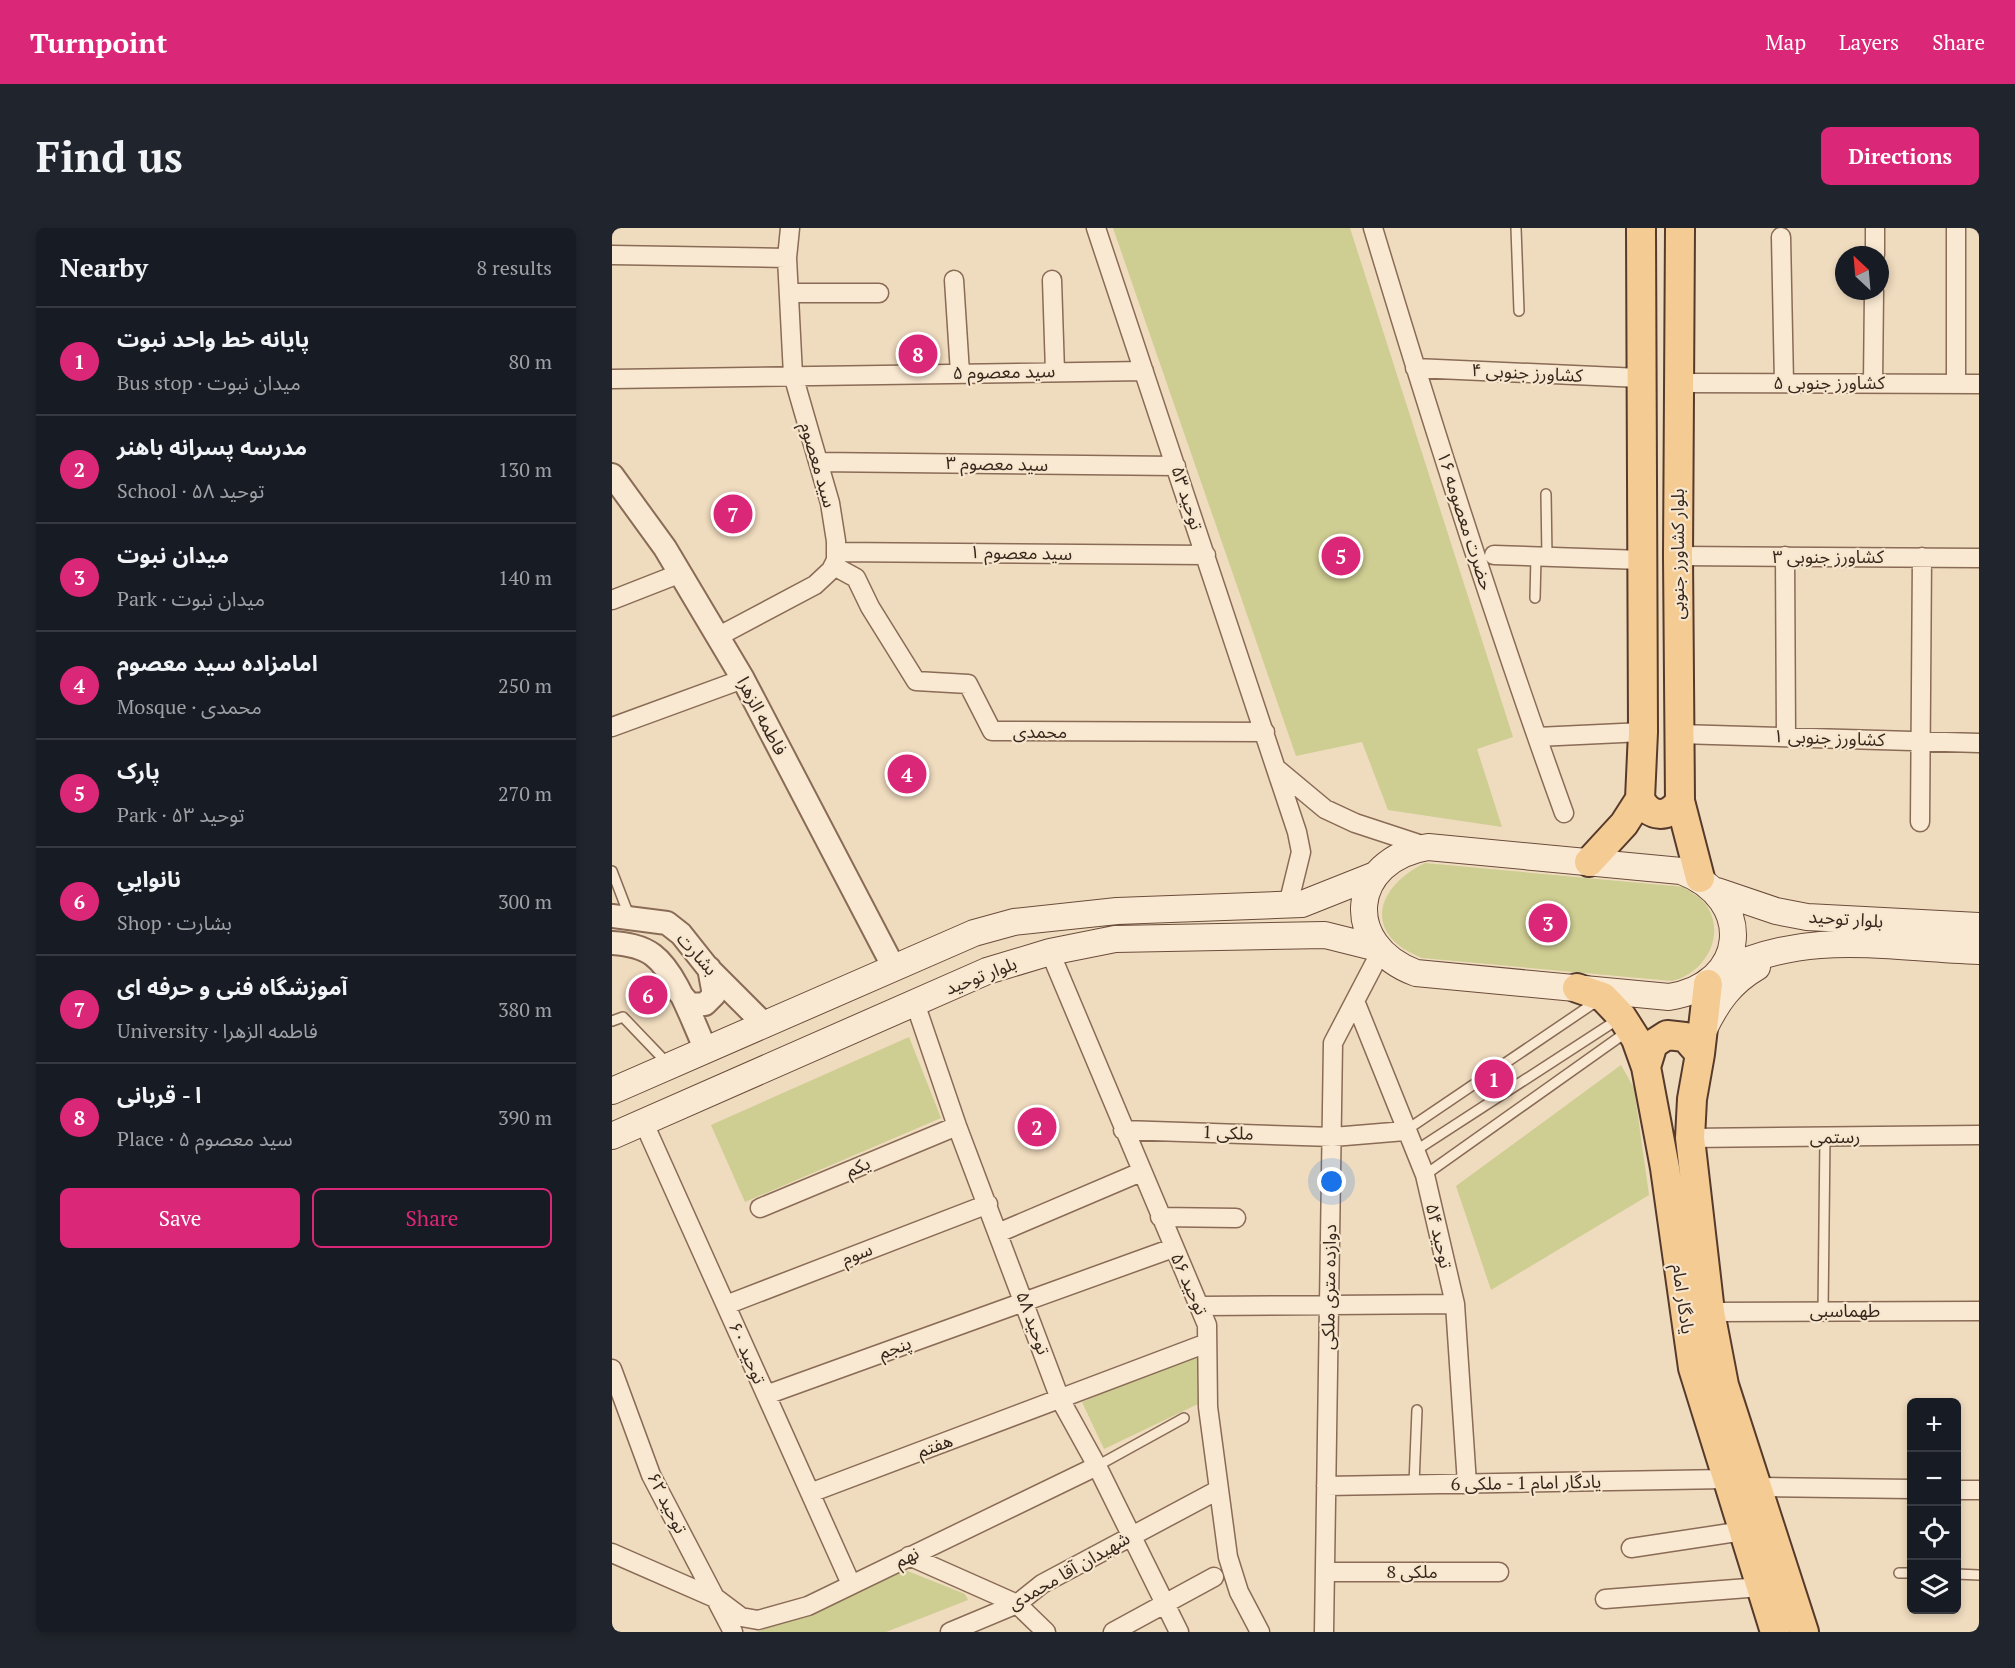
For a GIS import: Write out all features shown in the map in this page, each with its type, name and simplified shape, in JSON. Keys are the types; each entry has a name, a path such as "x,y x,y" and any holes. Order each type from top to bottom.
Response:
{"main road":[{"name":"بلوار کشاورز جنوبی","path":"1640,799 1643,732 1641,228"},
{"name":"بلوار کشاورز جنوبی","path":"1680,228 1678,556 1680,801 1709,884"},
{"path":"1589,862 1624,824 1640,799 1645,808 1654,814 1664,814 1674,810 1680,801"},
{"path":"1378,950 1369,935 1364,915 1366,894 1375,876 1389,860 1408,850 1428,847"},
{"name":"بلوار توحید","path":"1428,847 1681,871 1776,911 1978,946"},
{"path":"1295,904 1375,876"},
{"path":"1709,884 1728,909 1733,929 1731,950 1714,978"},
{"path":"612,1092 974,933 1014,922 1117,911 1295,904 1326,906 1330,912 1331,928 1325,935"},
{"name":"بلوار توحید","path":"612,1136 987,971 1050,952 1115,939 1325,935 1378,950 1396,966 1416,973 1669,997 1689,994 1743,961 1791,947 1873,943 1978,946"},
{"path":"1646,1066 1653,1044 1667,1035 1685,1037 1702,1043 1721,998 1745,975 1776,957 1827,944"},
{"name":"یادگار امام","path":"1714,978 1692,1099 1690,1138 1710,1312 1724,1385 1804,1632"},
{"path":"1577,988 1618,1014"},
{"name":"یادگار امام","path":"1618,1014 1636,1039 1646,1066 1657,1118 1694,1368 1726,1479 1775,1632"}],"street":[{"name":"سید معصوم","path":"790,228 787,258 793,375 830,503 835,559"},
{"name":"توحید ۵۳","path":"1096,228 1297,832 1301,852 1295,904"},
{"name":"حضرت معصومه ۱۶","path":"1373,228 1415,368 1564,813"},
{"path":"1875,228 1875,246"},
{"path":"1956,228 1956,384"},
{"path":"1781,237 1784,383"},
{"path":"612,255 787,258"},
{"path":"954,280 960,373"},
{"path":"1052,280 1055,372"},
{"path":"789,293 879,293"},
{"path":"1873,384 1874,300"},
{"name":"کشاورز جنوبی ۴","path":"1415,368 1640,378"},
{"name":"سید معصوم ۵","path":"612,379 1144,371"},
{"name":"کشاورز جنوبی ۵","path":"1680,383 1979,384"},
{"name":"سید معصوم ۳","path":"818,462 1176,466"},
{"name":"فاطمه الزهرا","path":"613,477 681,573 719,636 894,968"},
{"name":"سید معصوم ۱","path":"835,559 1206,555"},
{"path":"1494,555 1642,560"},
{"name":"کشاورز جنوبی ۳","path":"1678,556 1979,558"},
{"path":"1785,556 1786,737"},
{"path":"1920,822 1922,557"},
{"path":"719,636 800,594 824,578 835,559"},
{"name":"محمدی","path":"835,559 856,578 870,608 916,681 968,684 992,731 1265,732"},
{"path":"612,600 681,573"},
{"path":"612,727 743,678"},
{"path":"1537,737 1643,732"},
{"name":"کشاورز جنوبی ۱","path":"1679,734 1979,743"},
{"path":"1277,769 1325,810 1355,823 1428,847"},
{"name":"بشارت","path":"621,917 667,923 681,934 708,968 765,1024"},
{"name":"بشارت","path":"612,943 626,944 652,955 678,991 706,1050"},
{"name":"دوازده متری ملکی","path":"1324,1632 1333,1043 1378,950"},
{"name":"توحید ۵۶","path":"1050,952 1123,1130 1207,1324 1208,1407 1228,1557 1239,1592 1260,1632"},
{"path":"678,991 690,1005 705,1004 714,995 708,968"},
{"name":"توحید ۵۴","path":"1355,1001 1405,1131 1425,1175 1455,1304 1467,1484"},
{"name":"توحید ۵۸","path":"915,1003 957,1125 1060,1400 1097,1466 1179,1632"},
{"name":"توحید ۶۰","path":"643,1122 851,1584"},
{"name":"یکم","path":"760,1208 957,1125"},
{"name":"ملکی 1","path":"1123,1130 1333,1137 1405,1131"},
{"name":"رستمی","path":"1690,1138 1979,1135"},
{"path":"998,1233 1141,1172"},
{"name":"سوم","path":"726,1305 988,1204"},
{"path":"1160,1217 1236,1218"},
{"name":"پنجم","path":"766,1395 1173,1248"},
{"path":"1201,1306 1455,1304"},
{"name":"طهماسبی","path":"1710,1312 1979,1311"},
{"name":"هفتم","path":"810,1493 1207,1343"},
{"name":"توحید ۶۲","path":"612,1369 651,1475 734,1632"},
{"name":"نهم","path":"717,1599 741,1617 758,1620 808,1606 1097,1466"},
{"name":"یادگار امام 1 - ملکی 6","path":"1326,1486 1726,1479"},
{"path":"1758,1486 1907,1489"},
{"name":"شهیدان آقا محمدی","path":"950,1632 1017,1604 1042,1584 1218,1490"},
{"path":"1961,1490 1979,1490"},
{"path":"1630,1548 1743,1531"},
{"path":"612,1553 717,1599"},
{"path":"909,1556 1017,1604 1046,1632"},
{"name":"ملکی 8","path":"1325,1572 1499,1572"},
{"path":"1113,1632 1214,1577"},
{"path":"1605,1599 1761,1587"}],"lane":[{"path":"1516,228 1519,311"},
{"path":"1535,598 1546,494"},
{"path":"612,871 621,917"},
{"path":"1405,1131 1618,1014"},
{"path":"1414,1152 1618,1014"},
{"path":"1425,1175 1618,1014"},
{"path":"612,1021 623,1017 670,1066"},
{"path":"1823,1312 1825,1137"},
{"path":"1414,1484 1417,1410"},
{"path":"1097,1466 1184,1418"},
{"path":"1899,1573 1907,1573"},
{"path":"1961,1574 1979,1575"}],"shaded area":[{"path":"1113,228 1350,228 1513,737 1477,749 1502,827 1388,810 1362,742 1296,756"},
{"path":"1425,863 1684,887 1703,901 1711,913 1714,938 1704,960 1684,977 1672,981 1422,958 1403,948 1390,937 1384,924 1382,911 1386,898 1395,885 1408,873"},
{"path":"909,1037 941,1118 745,1202 711,1125"},
{"path":"1621,1065 1634,1088 1649,1195 1491,1290 1456,1186"},
{"path":"1197,1354 1198,1404 1104,1449 1082,1402"},
{"path":"905,1570 965,1594 968,1600 886,1632 757,1632"}],"place":[{"name":"ا - قربانی","path":"918,354"},
{"name":"آموزشگاه فنی و حرفه ای","path":"733,514"},
{"name":"پارک","path":"1341,556"},
{"name":"امامزاده سید معصوم","path":"907,774"},
{"name":"میدان نبوت","path":"1548,923"},
{"name":"نانواییِ","path":"648,995"},
{"name":"پایانه خط واحد نبوت","path":"1494,1079"},
{"name":"مدرسه پسرانه باهنر","path":"1037,1127"}]}
